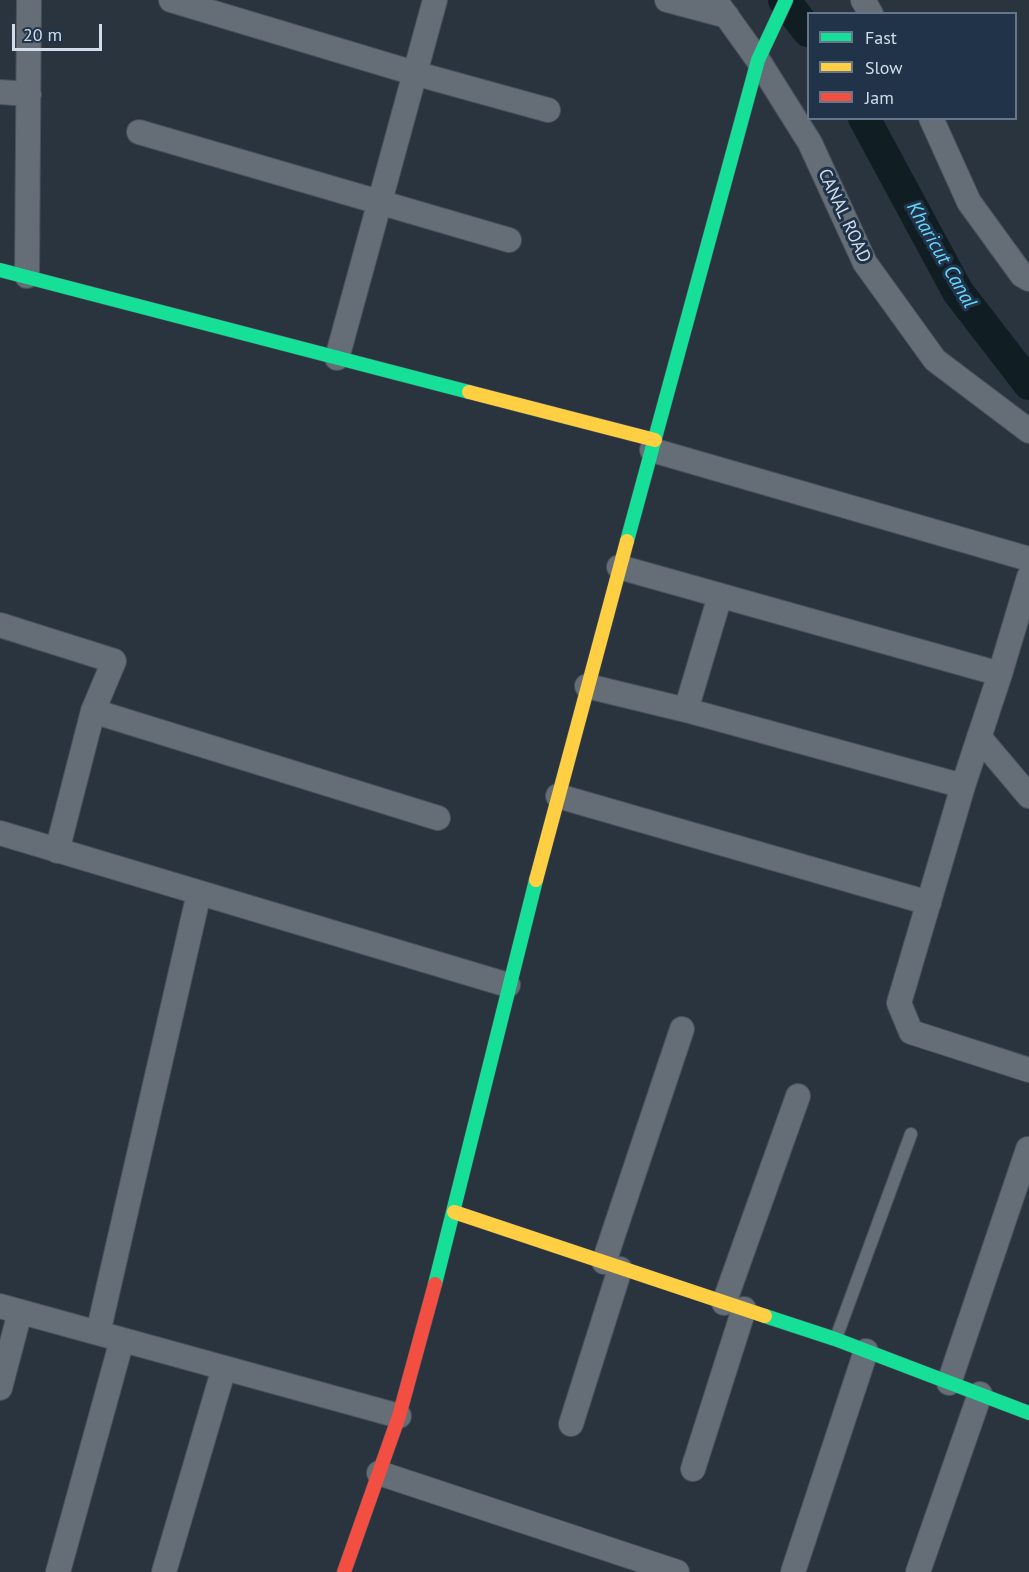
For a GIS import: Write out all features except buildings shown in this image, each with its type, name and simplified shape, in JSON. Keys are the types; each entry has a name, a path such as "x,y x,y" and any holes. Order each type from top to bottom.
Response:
{"street":[{"path":"27,276 29,0"},
{"path":"171,0 414,73 548,110"},
{"path":"337,358 435,0"},
{"path":"667,0 721,8"},
{"path":"344,1572 399,1416 454,1212 508,985 619,567 763,50 786,0"},
{"name":"CANAL ROAD","path":"721,8 763,50 810,143 865,263 935,360 1029,431"},
{"path":"0,92 28,94"},
{"path":"932,120 969,202 1022,275 1029,279"},
{"path":"139,132 509,240"},
{"path":"0,270 337,358 653,445 1029,559"},
{"path":"619,567 1000,675"},
{"path":"1029,577 1000,675 963,786 900,1003 911,1032 1029,1070"},
{"path":"686,710 720,596"},
{"path":"0,625 114,661 93,711 57,851"},
{"path":"587,686 686,710 963,786"},
{"path":"93,711 438,818"},
{"path":"979,737 1029,796"},
{"path":"558,796 929,903"},
{"path":"0,834 508,985"},
{"path":"98,1333 199,893"},
{"path":"570,1424 612,1265 682,1029"},
{"path":"693,1469 734,1306 798,1096"},
{"path":"949,1383 1028,1149"},
{"path":"454,1212 835,1340 1029,1413"},
{"path":"0,1388 10,1309 399,1416"},
{"path":"58,1572 122,1340"},
{"path":"793,1572 866,1351"},
{"path":"164,1572 224,1368"},
{"path":"918,1572 980,1394"},
{"path":"379,1473 677,1572"}],"lane":[{"path":"835,1340 911,1134"}],"waterway":[{"name":"Kharicut Canal","path":"784,0 807,30"},
{"name":"Kharicut Canal","path":"865,120 958,292 1029,384"}],"traffic: fast":[{"path":"627,541 758,60 786,0"},
{"path":"0,270 469,392"},
{"path":"435,1284 536,880"},
{"path":"765,1316 835,1339 1029,1413"}],"traffic: slow":[{"path":"469,392 655,440"},
{"path":"536,880 627,541"},
{"path":"454,1212 765,1316"}],"traffic: jam":[{"path":"344,1572 399,1416 435,1284"}]}
